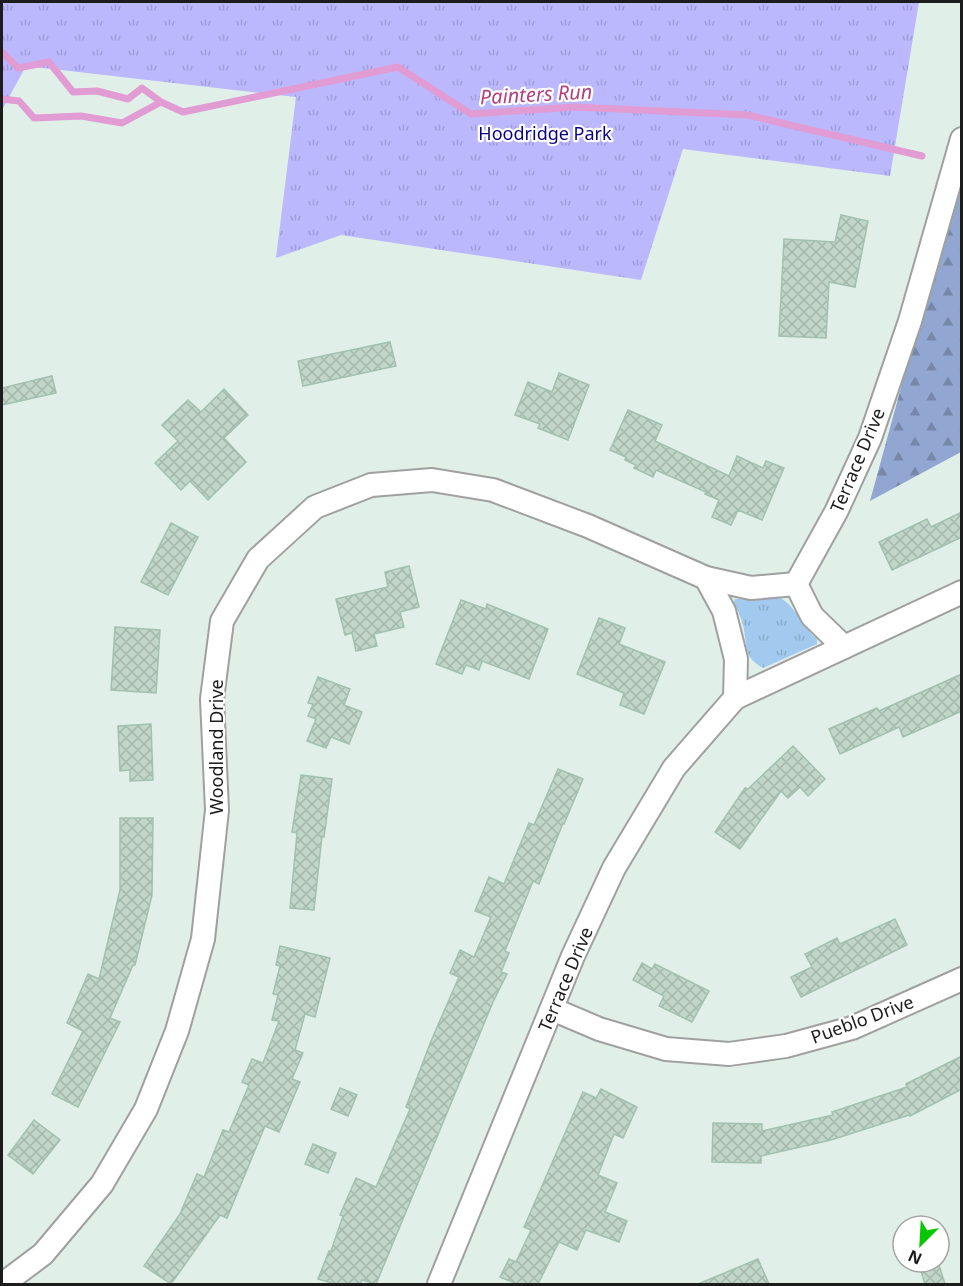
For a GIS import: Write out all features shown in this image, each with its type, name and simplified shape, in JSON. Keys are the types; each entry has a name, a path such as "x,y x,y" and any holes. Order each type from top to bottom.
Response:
{"street":[{"name":"Terrace Drive","path":"796,584 836,512 870,438 910,321 962,139"},
{"name":"Woodland Drive","path":"3,1284 43,1254 102,1184 146,1110 177,1031 203,939 217,810 212,699 222,621 258,559 315,507 371,485 432,480 493,490 588,526 706,578 751,588 796,584"},
{"path":"706,578 724,611 736,659 735,698"},
{"path":"796,584 812,616 844,647"},
{"name":"Terrace Drive","path":"439,1284 573,956 614,868 674,768 735,698 962,592"},
{"name":"Pueblo Drive","path":"552,1009 599,1029 666,1049 729,1054 786,1046 852,1028 962,979"}],"green space":[{"name":"Hoodridge Park","path":"2,2 919,2 890,176 683,149 641,280 341,235 276,258 296,97 26,66 2,110"},
{"path":"961,168 961,452 870,501"},
{"path":"776,596 783,599 793,609 817,639 817,644 763,668 756,664 749,655 742,622 734,602 735,599"}],"building":[{"path":"841,215 868,221 855,287 829,282 826,338 779,336 784,239 835,242"},
{"path":"390,342 396,366 303,386 298,361"},
{"path":"559,373 589,385 568,440 538,428 540,424 515,415 528,382 552,392"},
{"path":"52,376 56,393 2,405 2,388"},
{"path":"224,389 248,415 224,438 246,462 208,500 190,481 181,490 155,463 178,441 162,425 188,400 201,412"},
{"path":"628,410 662,425 655,441 729,476 737,456 763,468 766,461 784,468 762,520 738,510 731,525 712,517 719,500 656,470 653,477 634,468 636,465 625,460 626,457 610,450"},
{"path":"962,512 962,537 892,570 879,542 927,519 931,527"},
{"path":"171,523 198,537 168,595 141,582"},
{"path":"409,566 419,607 400,612 404,627 374,634 377,646 356,651 352,633 345,635 336,599 388,587 385,572"},
{"path":"461,600 486,609 487,604 548,629 529,679 482,661 479,670 466,665 462,674 436,664"},
{"path":"599,618 625,628 619,644 665,662 644,714 620,705 624,693 577,674"},
{"path":"115,627 160,630 156,693 111,690"},
{"path":"962,674 962,711 903,737 899,727 840,754 829,729 877,708 879,711"},
{"path":"318,677 350,689 344,705 362,712 349,744 331,737 326,748 307,741 316,719 308,716 313,704 308,703"},
{"path":"151,724 153,780 130,781 130,770 120,771 118,726"},
{"path":"793,746 825,779 808,796 800,787 788,798 781,791 740,849 715,832 745,788 748,789"},
{"path":"558,769 583,779 539,884 533,881 505,951 509,953 501,972 507,974 493,1002 376,1284 362,1280 360,1284 335,1284 318,1279 329,1251 331,1251 343,1216 340,1215 356,1178 376,1187 410,1109 406,1107 459,977 450,973 460,950 474,957 491,917 475,911 489,877 504,884 529,823 534,825"},
{"path":"301,775 332,779 324,837 322,836 314,910 290,908 297,833 292,832"},
{"path":"120,818 153,818 152,895 135,965 133,965 110,1018 120,1022 78,1107 52,1094 83,1031 67,1023 88,974 99,979 120,890"},
{"path":"895,919 907,945 801,997 791,977 812,967 805,954 837,938 840,944"},
{"path":"280,946 330,958 315,1017 305,1014 295,1050 303,1053 292,1079 300,1082 279,1132 265,1126 227,1218 220,1215 171,1284 144,1266 180,1214 197,1174 204,1177 223,1130 229,1132 249,1085 242,1082 252,1059 263,1063 279,1021 272,1020 278,995 273,994 280,966 276,965"},
{"path":"642,963 652,969 655,964 709,991 692,1022 659,1006 664,996 633,980"},
{"path":"962,1056 962,1089 910,1116 831,1140 761,1156 761,1163 712,1162 713,1123 762,1124 762,1131 833,1115 832,1112 907,1087 906,1084"},
{"path":"340,1088 357,1095 348,1116 331,1109"},
{"path":"601,1089 637,1107 623,1138 614,1134 598,1175 617,1183 605,1212 627,1221 619,1242 586,1230 577,1250 559,1242 538,1284 517,1284 500,1277 509,1259 516,1262 531,1230 524,1227 583,1092 596,1098"},
{"path":"34,1120 60,1140 33,1174 8,1155"},
{"path":"313,1144 336,1153 328,1173 305,1164"},
{"path":"758,1259 769,1284 698,1284"},
{"path":"922,1274 942,1274 945,1284 925,1284"}],"waterway":[{"path":"2,52 18,68 49,62 73,92 97,91 128,99 142,88 161,102"},
{"name":"Painters Run","path":"2,99 19,101 34,118 81,116 122,123 161,102 183,112 398,67 471,114 574,107 748,115 922,156"}]}
